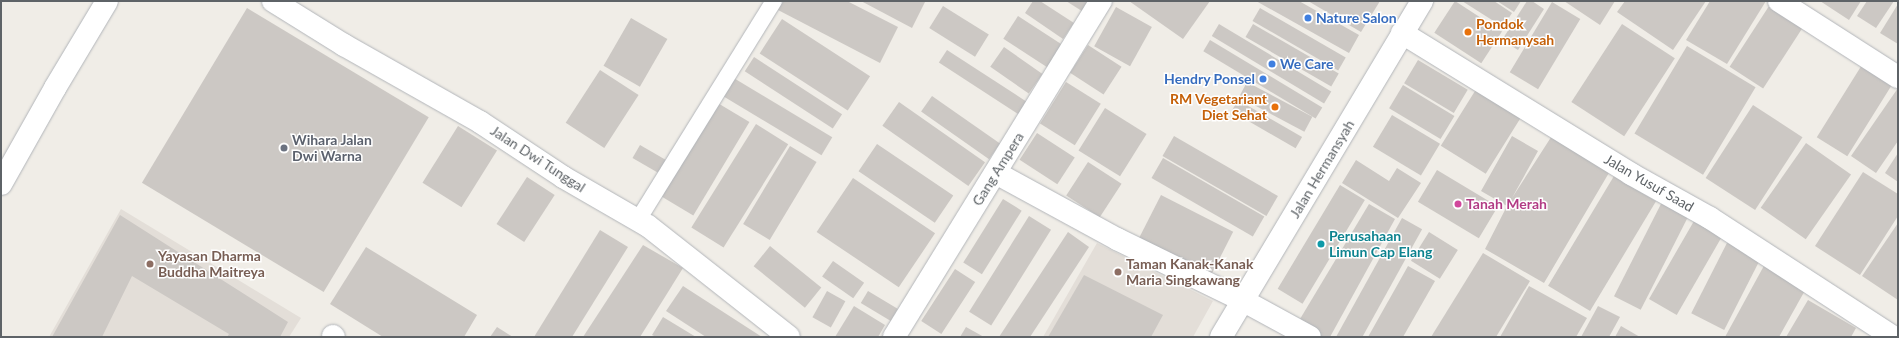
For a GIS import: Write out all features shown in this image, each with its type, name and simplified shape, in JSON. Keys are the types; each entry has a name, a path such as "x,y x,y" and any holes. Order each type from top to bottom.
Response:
{"street":[{"path":"1,184 107,1"},
{"name":"Jalan Dwi Tunggal","path":"273,1 344,45 480,122 562,177 648,226 704,269 786,336"},
{"name":"Gang Ampera","path":"894,337 945,251 996,173 1101,1"},
{"name":"Jalan Hermansyah","path":"1221,337 1244,301 1422,1"},
{"path":"1779,1 1898,77"},
{"name":"Jalan Yusuf Saad","path":"1402,33 1612,163 1710,218 1893,337"},
{"path":"996,173 1117,239 1244,301 1310,337"}],"lane":[{"path":"638,220 774,1"}],"shaded area":[{"name":"Yayasan Dharma Buddha Maitreya","path":"121,209 301,318 289,337 49,337"},
{"name":"Taman Kanak-Kanak Maria Singkawang","path":"1097,243 1213,301 1193,337 1043,337"}],"building":[{"path":"782,1 847,1 898,27 880,63 778,10"},
{"path":"861,1 923,1 925,2 912,28"},
{"path":"1033,1 1040,1 1074,23 1063,39 1025,13"},
{"path":"1066,1 1093,1 1085,13"},
{"path":"1129,1 1210,1 1183,39"},
{"name":"Nature Salon","path":"1256,1 1299,1 1359,35 1349,53"},
{"path":"1308,1 1380,1 1361,32"},
{"name":"Pondok Hermanysah","path":"1455,1 1502,31 1481,63 1434,33"},
{"path":"1462,1 1494,1 1512,13 1503,27"},
{"path":"1497,1 1521,1 1514,12"},
{"path":"1527,1 1532,1 1544,9 1518,50 1502,40"},
{"path":"1564,1 1615,1 1600,25"},
{"path":"1625,1 1706,1 1673,50 1617,12"},
{"path":"1710,1 1766,1 1727,64 1686,40"},
{"path":"1820,1 1861,1 1849,20"},
{"path":"1867,1 1894,1 1876,28 1857,16"},
{"path":"1552,2 1580,19 1538,89 1510,72"},
{"path":"1771,3 1805,25 1763,89 1730,67"},
{"path":"1898,4 1898,44 1880,33"},
{"path":"943,6 989,35 975,57 929,28"},
{"path":"1116,7 1152,27 1130,66 1094,46"},
{"name":"Wihara Jalan Dwi Warna","path":"247,8 429,117 324,292 142,183"},
{"path":"1260,8 1346,58 1338,70 1252,21"},
{"path":"1018,16 1065,46 1050,69 1003,39"},
{"path":"631,18 667,39 640,87 604,66"},
{"path":"782,19 870,76 848,111 760,53"},
{"name":"We Care","path":"1219,24 1331,91 1324,103 1212,36"},
{"path":"1253,24 1339,74 1331,86 1246,37"},
{"path":"1622,24 1675,58 1624,136 1571,102"},
{"name":"Hendry Ponsel","path":"1210,40 1322,107 1316,119 1203,51"},
{"path":"1088,45 1122,67 1104,94 1070,73"},
{"path":"1687,46 1756,87 1703,175 1634,133"},
{"path":"1004,47 1043,74 1029,94 990,67"},
{"path":"947,50 1027,102 1019,114 939,63"},
{"path":"754,57 842,114 833,128 745,71"},
{"path":"1418,60 1468,90 1454,113 1404,83"},
{"path":"1865,60 1896,79 1847,156 1817,137"},
{"path":"600,70 639,95 604,148 566,123"},
{"path":"732,77 832,137 821,155 721,95"},
{"path":"1066,82 1101,104 1075,145 1040,124"},
{"name":"RM Vegetariant Diet Sehat","path":"1247,82 1312,117 1304,132 1239,97"},
{"path":"1480,83 1525,111 1486,174 1441,146"},
{"path":"1403,85 1454,116 1441,139 1389,108"},
{"path":"1898,88 1898,141 1876,173 1851,156"},
{"path":"932,96 1000,144 989,159 921,112"},
{"path":"1238,100 1302,137 1296,148 1232,111"},
{"path":"716,102 749,122 693,216 660,195"},
{"path":"899,102 985,162 968,186 882,126"},
{"path":"1753,105 1802,137 1755,210 1706,178"},
{"path":"1105,108 1147,134 1120,176 1079,150"},
{"path":"1392,115 1440,144 1421,176 1373,147"},
{"path":"756,124 788,144 724,248 691,227"},
{"path":"458,126 497,150 462,207 422,183"},
{"path":"1555,131 1613,166 1544,283 1485,249 1507,206 1481,191 1512,136 1538,151 1512,198"},
{"path":"1037,133 1075,158 1057,184 1020,160"},
{"path":"1174,136 1278,196 1266,216 1162,156"},
{"path":"1806,143 1851,175 1806,239 1761,208"},
{"path":"877,144 953,195 935,223 859,171"},
{"path":"640,145 669,162 662,175 632,158"},
{"path":"790,146 817,162 770,240 743,224"},
{"path":"1898,153 1898,182 1885,173"},
{"path":"1163,158 1264,216 1253,236 1152,178"},
{"path":"1356,160 1389,181 1397,168 1421,183 1398,218 1342,183"},
{"path":"1088,162 1122,184 1100,217 1066,196"},
{"name":"Tanah Merah","path":"1437,170 1498,207 1479,238 1418,202"},
{"path":"1863,172 1898,194 1898,216 1860,275 1815,246"},
{"path":"1614,176 1656,201 1590,311 1548,286"},
{"path":"527,177 555,195 524,242 497,224"},
{"path":"853,178 935,233 899,287 817,232"},
{"name":"Perusahaan Limun Cap Elang","path":"1340,185 1365,200 1303,304 1278,289"},
{"path":"1161,195 1233,232 1210,276 1138,240"},
{"path":"1003,199 1022,211 982,274 963,263"},
{"path":"1663,200 1690,214 1641,310 1614,296"},
{"path":"1369,204 1395,219 1330,337 1320,337 1297,324"},
{"name":"Yayasan Dharma Buddha Maitreya","path":"120,215 288,322 280,337 227,337 229,334 132,276 102,337 52,337"},
{"path":"1029,216 1051,230 991,326 969,312"},
{"path":"1402,218 1422,229 1362,337 1336,337"},
{"path":"1694,221 1722,237 1677,315 1649,299"},
{"path":"1898,223 1898,300 1862,276"},
{"path":"600,230 628,247 572,337 534,337"},
{"path":"1068,232 1089,247 1030,337 999,337"},
{"path":"1429,232 1458,250 1440,279 1411,261"},
{"path":"1728,241 1761,258 1724,330 1691,313"},
{"path":"643,245 683,268 640,337 583,337"},
{"path":"770,246 821,288 805,308 754,266"},
{"path":"366,247 477,315 464,337 383,337 330,304"},
{"path":"1483,253 1530,281 1496,337 1431,337"},
{"path":"833,261 864,283 853,298 822,277"},
{"path":"1766,262 1808,285 1779,337 1725,337"},
{"path":"1408,266 1435,281 1403,337 1368,337"},
{"path":"955,269 975,282 941,334 921,321"},
{"name":"Taman Kanak-Kanak Maria Singkawang","path":"1084,275 1163,315 1151,337 1048,337"},
{"path":"683,286 762,337 706,337 666,311"},
{"path":"1529,286 1587,318 1576,337 1500,337"},
{"path":"827,291 845,301 831,327 812,317"},
{"path":"868,291 898,309 891,321 861,303"},
{"path":"1808,300 1856,328 1851,337 1786,337"},
{"path":"854,306 885,325 878,337 835,337"},
{"path":"1598,306 1620,317 1609,337 1581,337"},
{"path":"663,317 696,337 656,337 652,335"},
{"path":"1621,326 1640,337 1615,337"},
{"path":"497,327 513,337 490,337"},
{"path":"966,327 984,337 960,337"}],"place":[{"name":"Nature Salon","path":"1308,18"},
{"name":"Pondok Hermanysah","path":"1468,32"},
{"name":"We Care","path":"1272,64"},
{"name":"Hendry Ponsel","path":"1263,79"},
{"name":"RM Vegetariant Diet Sehat","path":"1275,107"},
{"name":"Wihara Jalan Dwi Warna","path":"284,148"},
{"name":"Tanah Merah","path":"1458,204"},
{"name":"Perusahaan Limun Cap Elang","path":"1321,244"},
{"name":"Yayasan Dharma Buddha Maitreya","path":"150,264"},
{"name":"Taman Kanak-Kanak Maria Singkawang","path":"1118,272"}]}
